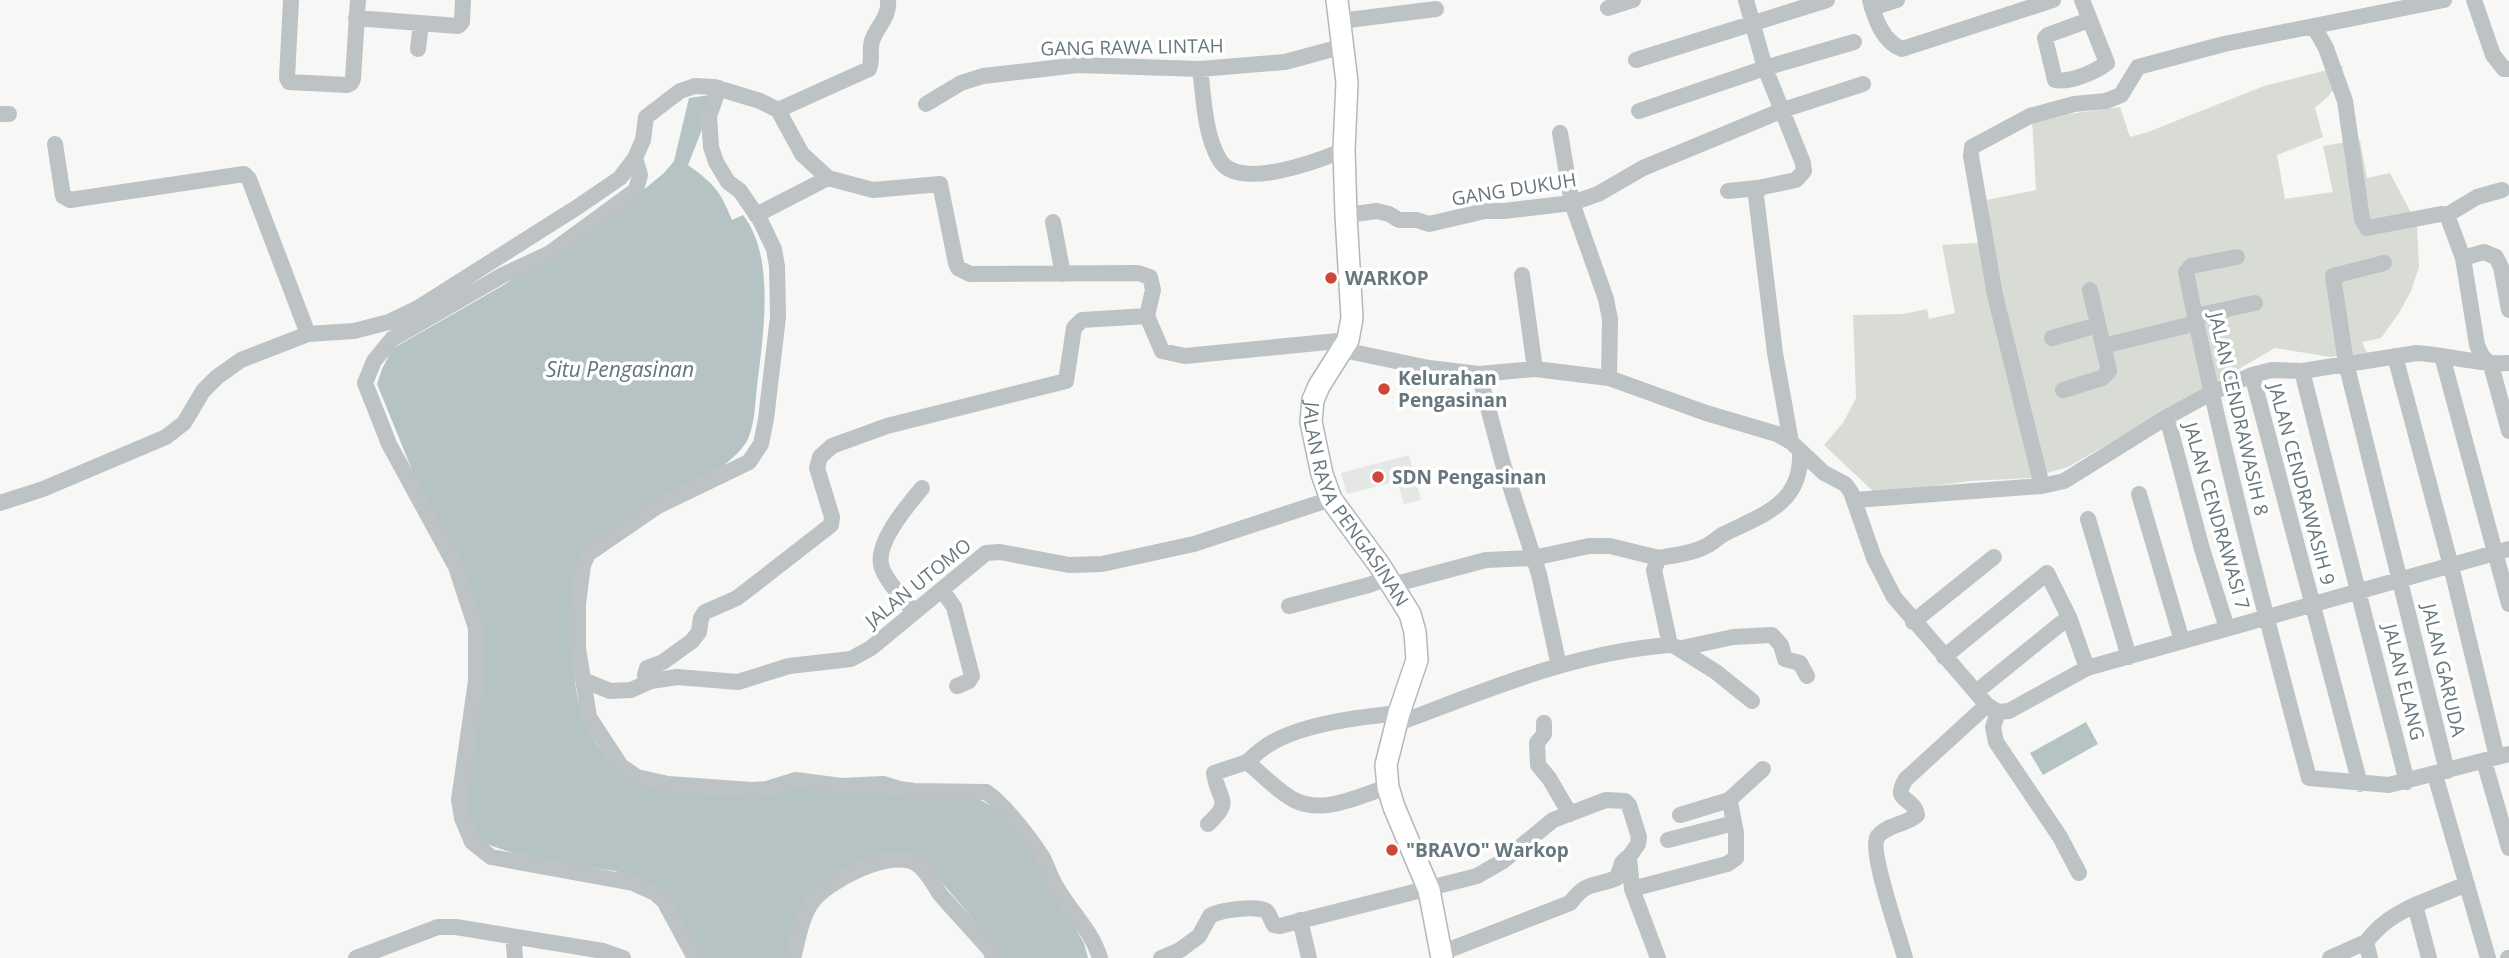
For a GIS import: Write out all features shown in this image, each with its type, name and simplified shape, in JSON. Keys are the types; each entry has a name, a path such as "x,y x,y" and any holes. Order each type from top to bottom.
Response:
{"main road":[{"name":"JALAN RAYA PENGASINAN","path":"1337,0 1347,93 1344,150 1352,318 1345,345 1319,386 1311,414 1322,474 1331,499 1410,614 1418,648 1412,680 1387,753 1388,787 1407,841 1430,890 1441,955"}],"street":[{"path":"292,0 287,78 292,84 347,85 351,83 358,0"},
{"path":"356,18 461,25 463,0"},
{"path":"778,110 869,69 871,44 887,14 888,0"},
{"path":"1608,8 1633,0"},
{"path":"1728,191 1796,180 1804,171 1796,140 1765,68 1746,0"},
{"path":"1636,60 1827,0"},
{"path":"1897,0 1871,4 1892,45 1902,49 2053,0"},
{"path":"2082,0 2089,20"},
{"path":"2042,486 1995,295 1971,156 1972,147 2030,116 2121,95 2138,67 2224,44 2444,0"},
{"path":"2474,0 2493,55 2504,69 2509,69"},
{"path":"1340,21 1436,9"},
{"path":"418,49 421,23"},
{"path":"2314,27 2326,48 2345,101 2362,219 2367,228 2447,215 2477,197 2502,190"},
{"path":"1639,111 1765,68 1854,42"},
{"name":"GANG RAWA LINTAH","path":"926,104 961,83 983,76 1078,65 1200,69 1284,62 1344,46"},
{"path":"1200,69 1206,120 1219,158 1227,168 1237,173 1249,171 1262,174 1316,162 1344,150"},
{"name":"GANG DUKUH","path":"1346,215 1377,211 1399,220 1417,220 1429,224 1485,211 1572,203 1598,194 1643,168 1783,110 1863,84"},
{"path":"0,503 67,479 166,437 184,423 203,391 241,360 308,334 354,331 389,322 418,308 620,178 635,159 643,140 644,122 651,113 680,91 704,86 760,100 778,110 802,154 828,178 873,190 940,184 958,268 970,274 1138,273 1150,277 1153,290 1147,316 1162,351 1185,356 1345,345 1429,368 1479,374 1535,369 1609,378 1706,413 1777,434 1824,473 1845,484 1855,500 1882,577 1913,622 1993,709 2009,710 2087,668 2502,551"},
{"path":"719,88 709,116 711,146 716,162 728,182 740,191 774,249 778,317 761,444 749,462 659,506 588,554 583,565 578,604 578,648 589,717 621,766 637,777 668,784 752,790 767,789 796,780 841,786 883,784 906,790 986,792 996,798 1018,822 1042,858 1057,888 1096,943 1100,958"},
{"path":"1560,133 1572,203 1606,299 1610,319 1609,378"},
{"path":"55,144 63,196 69,200 244,174 249,179 308,334"},
{"path":"635,159 640,175 636,190 550,253 502,275 392,339 374,361 365,383 389,444 456,568 476,628 476,681 459,800 462,818 472,842 491,857 633,883 655,893 664,901 695,958"},
{"path":"755,215 828,178"},
{"path":"1289,606 1369,585 1486,561 1533,558 1589,546 1610,546 1658,558 1687,553 1706,547 1722,535 1762,517 1785,499 1801,466 1775,353 1764,276 1756,196 1758,188"},
{"path":"2447,215 2463,258 2477,345 2491,365 2509,431"},
{"path":"1053,222 1063,274"},
{"path":"2463,258 2484,252 2496,257 2501,267 2509,310"},
{"name":"JALAN CENDRAWASIH 8","path":"2237,257 2191,266 2186,272 2211,393 2265,617 2309,778 2360,783"},
{"name":"JALAN GARUDA","path":"2384,263 2333,276 2346,363 2401,579 2466,884 2488,958"},
{"path":"1522,275 1535,369"},
{"path":"2063,390 2107,375 2109,371 2090,290"},
{"path":"2103,346 2255,303"},
{"path":"583,680 610,691 631,690 647,683 647,668 668,659 692,641 699,632 701,618 705,612 737,598 831,526 832,517 817,468 820,457 832,446 887,426 1066,381 1074,328 1082,320 1147,316"},
{"path":"2052,338 2098,325"},
{"path":"1855,500 2042,486 2063,481 2167,417 2252,375 2281,369 2302,371 2417,354 2491,365 2509,363"},
{"path":"2395,356 2451,566 2496,757 2509,848"},
{"path":"2442,356 2502,551 2509,604"},
{"name":"JALAN ELANG","path":"2302,371 2407,782"},
{"path":"1479,374 1503,464 1539,574 1559,666"},
{"name":"JALAN CENDRAWASIH 9","path":"2252,375 2360,783"},
{"name":"JALAN CENDRAWASI 7","path":"2167,417 2202,549 2227,628"},
{"path":"914,612 883,571 880,555 897,520 922,488"},
{"path":"2139,494 2182,641"},
{"name":"JALAN UTOMO","path":"647,683 677,677 738,682 789,666 860,656 986,553 1000,552 1069,565 1102,564 1194,544 1331,499"},
{"path":"2088,519 2129,657"},
{"path":"1913,622 1994,556"},
{"path":"1658,558 1654,570 1676,647 1716,671 1752,701"},
{"path":"1944,657 2047,573 2069,617 2087,668"},
{"path":"942,590 954,607 972,676 970,681 957,686"},
{"path":"1976,692 2069,617"},
{"path":"1209,824 1221,813 1223,807 1214,773 1247,762 1269,743 1351,719 1398,718 1559,666 1650,646 1676,647 1733,637 1772,635 1781,645 1785,659 1800,663 1807,676"},
{"path":"1993,709 1996,742 2060,837 2079,873"},
{"path":"1905,958 1877,864 1875,843 1881,832 1917,815 1915,808 1900,794 1899,790 1906,779 1993,709"},
{"path":"1545,723 1544,734 1536,743 1538,765 1549,778 1570,814"},
{"path":"2360,783 2389,786 2496,757"},
{"path":"1247,762 1290,798 1312,806 1334,804 1388,787"},
{"path":"1680,815 1728,801 1763,769"},
{"path":"1161,958 1180,950 1199,936 1210,916 1225,910 1263,909 1269,913 1274,925 1280,926 1430,890 1477,876 1503,861 1542,828 1570,814 1606,800 1625,800 1639,837 1638,844 1624,860 1617,878 1585,887 1579,890 1570,903 1441,955"},
{"path":"1632,889 1733,862 1737,858 1731,804 1728,801"},
{"path":"1668,840 1734,823"},
{"path":"1629,857 1632,889 1658,958"},
{"path":"793,958 803,922 812,903 822,891 842,877 863,869 886,862 906,860 918,864 950,906 990,950 993,958"},
{"path":"2330,958 2368,950 2390,916 2466,884"},
{"path":"2415,905 2429,958"},
{"path":"1300,920 1309,958"},
{"path":"356,958 438,928 456,927 603,951 623,958"},
{"path":"387,958 443,937 514,951 583,958"}],"shaded area":[{"path":"2343,66 2337,85 2315,108 2323,137 2277,155 2285,199 2333,192 2323,146 2360,140 2367,178 2390,173 2417,224 2419,267 2411,291 2381,338 2362,342 2367,353 2331,357 2275,348 2068,467 2030,478 1970,481 1876,494 1824,445 1843,423 1856,398 1853,315 1903,314 1927,309 1929,319 1955,313 1942,245 1992,242 1987,200 2036,190 2032,119 2120,107 2130,137 2264,86"},
{"name":"SDN Pengasinan","path":"1409,455 1421,500 1404,504 1397,481 1347,494 1341,473"}],"water":[{"name":"Situ Pengasinan","path":"716,94 688,165 715,188 732,220 743,215 760,252 764,274 764,321 752,426 743,447 722,467 589,549 575,642 574,670 577,697 586,724 601,750 625,777 781,788 882,787 973,797 989,805 1006,819 1021,838 1063,905 1084,943 1088,958 1000,958 984,932 920,860 828,882 788,958 699,958 677,913 635,878 615,871 513,853 486,844 476,835 469,820 465,793 481,639 377,384 382,369 392,349 502,286 618,211 664,173 674,161 689,98"},
{"path":"2086,722 2098,744 2043,775 2030,753"}],"place":[{"name":"WARKOP","path":"1331,278"},
{"name":"Kelurahan Pengasinan","path":"1384,389"},
{"name":"SDN Pengasinan","path":"1378,477"},
{"name":"\"BRAVO\" Warkop","path":"1392,850"}]}
